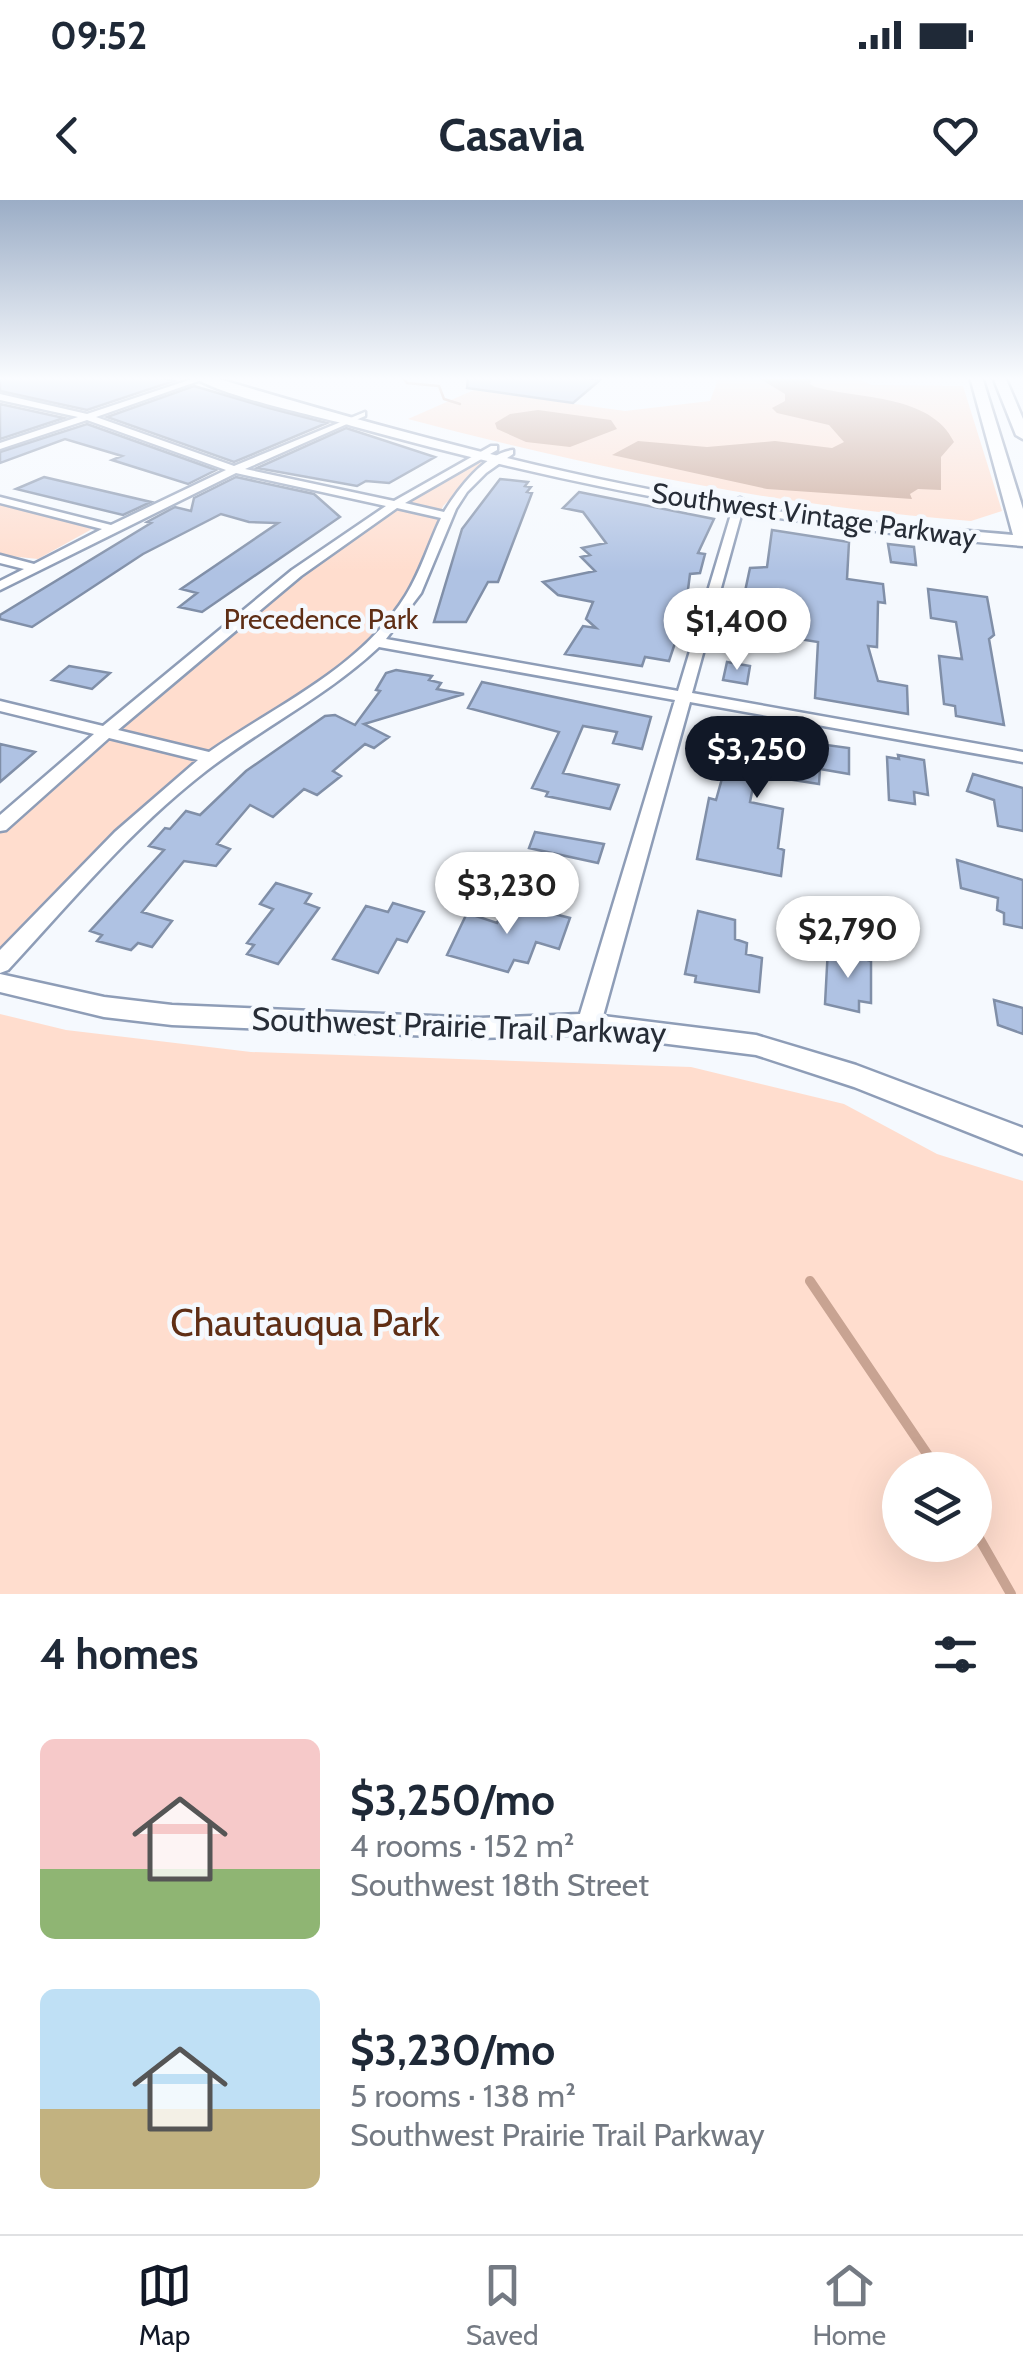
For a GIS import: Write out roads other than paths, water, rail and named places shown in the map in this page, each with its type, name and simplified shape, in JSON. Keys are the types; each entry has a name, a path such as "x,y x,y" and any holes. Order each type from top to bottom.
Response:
{"street":[{"path":"157,442 235,470 444,515"},
{"path":"0,586 111,528 299,442"},
{"name":"Southwest Vintage Parkway","path":"451,442 738,506 874,528 1023,536"},
{"path":"995,442 1023,536"},
{"path":"0,825 268,594 390,505 496,454"},
{"path":"0,964 150,812 212,758 317,691 377,642 422,580 444,515 496,454"},
{"path":"0,500 111,528"},
{"path":"589,1024 738,506"},
{"path":"0,559 36,568"},
{"path":"377,642 1023,757"},
{"path":"0,706 212,758"},
{"name":"Southwest Prairie Trail Parkway","path":"0,983 104,1007 172,1015 480,1028 589,1024 756,1045 856,1076 1023,1141"}],"waterway":[{"path":"810,1281 926,1452"},
{"path":"992,1561 1011,1594"}],"park label":[{"name":"Precedence Park","path":"321,619"},
{"name":"Chautauqua Park","path":"305,1323"}]}
